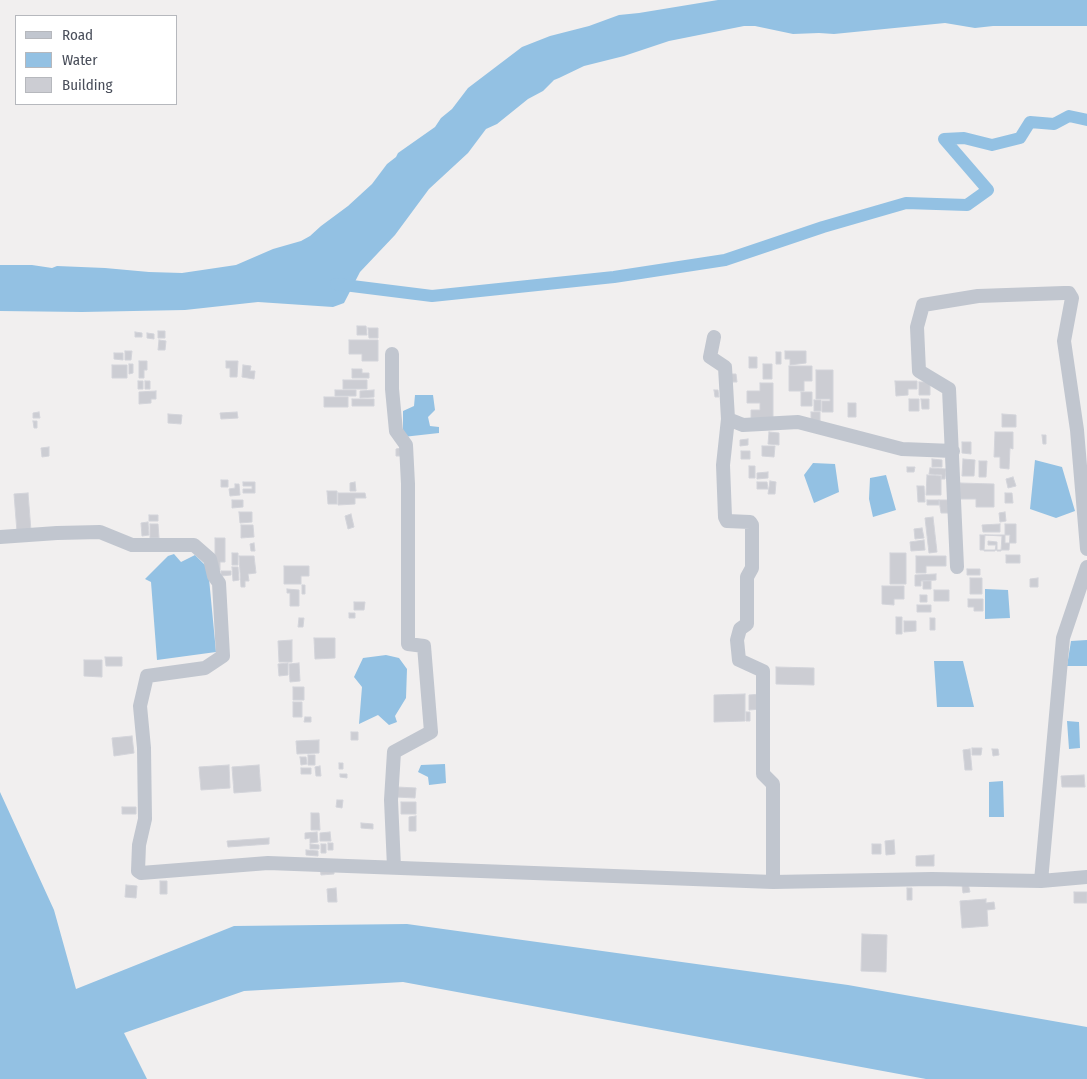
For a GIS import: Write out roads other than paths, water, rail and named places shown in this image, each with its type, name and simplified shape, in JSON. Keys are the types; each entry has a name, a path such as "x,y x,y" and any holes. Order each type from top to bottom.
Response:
{"street":[{"path":"957,567 950,389 918,372 917,327 923,305 978,296 1069,293 1072,298 1064,341 1077,430 1087,549"},
{"path":"714,337 710,357 726,367 728,419 723,464 725,517 727,521 750,522 752,525 752,568 747,577 747,624 740,629 737,640 739,660 763,671 763,774 773,784 773,882"},
{"path":"392,354 392,389 396,432 406,445 408,474 408,644 424,646 431,732 394,752 391,800 394,867"},
{"path":"728,419 743,426 798,422 902,449 953,451"},
{"path":"0,537 100,532 132,545 194,545 210,560 214,576 219,583 223,656 205,668 147,676 140,706 144,748 145,818 139,845 138,871 141,873 268,863 773,882 932,879 1041,880 1087,877"},
{"path":"1041,880 1063,638 1087,567"}],"water":[{"path":"718,0 1087,0 1087,26 993,26 975,28 945,23 834,34 793,34 755,26 744,26 669,41 624,56 584,66 554,80 543,91 528,99 497,124 486,129 468,153 429,189 395,235 360,272 344,303 333,307 258,302 185,310 0,311 0,265 32,265 52,268 57,266 105,268 182,273 236,265 273,249 301,241 348,206 372,184 398,153 435,127 468,88 522,47 550,36 589,26 619,15"},
{"path":"415,395 433,395 435,410 428,417 430,426 439,427 439,433 403,437 403,411 414,406"},
{"path":"1035,460 1062,467 1075,511 1056,518 1030,509"},
{"path":"813,463 835,464 839,492 814,503 804,475"},
{"path":"886,475 896,510 873,517 869,499 870,478"},
{"path":"174,554 181,562 195,555 208,568 216,652 157,660 151,582 145,579 168,556"},
{"path":"985,589 1008,590 1010,618 985,619"},
{"path":"1087,640 1087,666 1067,666 1071,641"},
{"path":"386,655 399,658 407,669 406,698 395,716 397,722 389,725 378,715 359,724 362,687 354,677 363,658"},
{"path":"934,661 963,661 974,707 937,707"},
{"path":"1067,721 1079,722 1080,748 1069,749"},
{"path":"445,764 446,783 429,785 428,777 418,772 421,765"},
{"path":"1003,781 1004,817 989,817 989,782"},
{"path":"0,792 54,910 76,989 234,926 407,924 848,985 1087,1027 1087,1079 926,1079 403,982 244,991 124,1033 147,1079 0,1079"}],"waterway":[{"path":"336,284 432,296 614,277 725,260 823,227 906,203 967,205 988,190 944,139 964,138 992,145 1020,138 1030,122 1054,124 1069,116 1087,120"}]}
